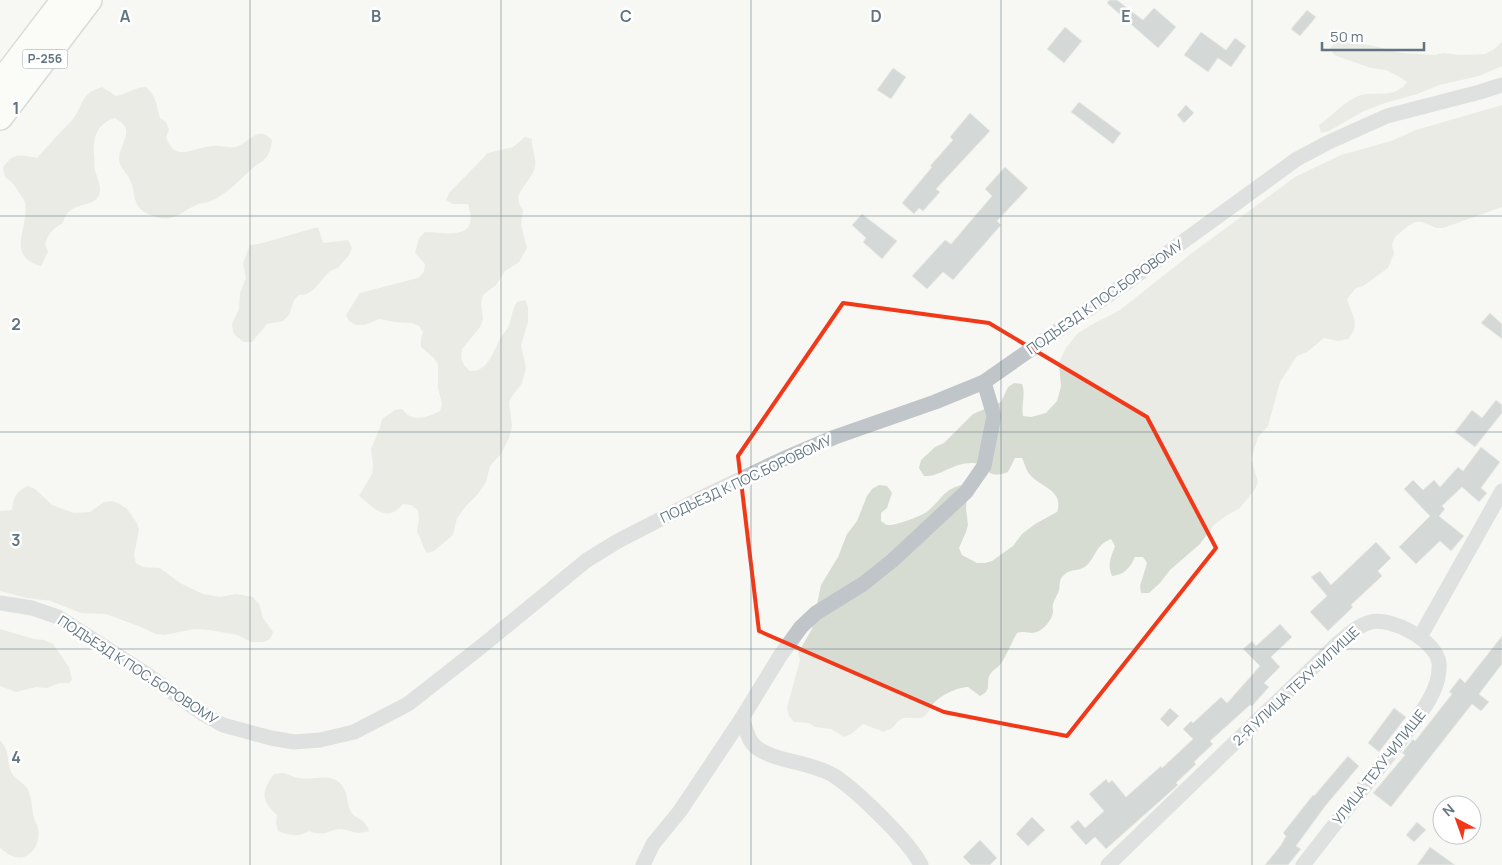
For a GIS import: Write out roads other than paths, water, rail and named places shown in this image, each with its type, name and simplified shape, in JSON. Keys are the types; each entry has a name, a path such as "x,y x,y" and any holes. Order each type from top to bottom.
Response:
{"highway":[{"name":"Р-256","path":"0,84 64,0"},
{"name":"Р-256","path":"0,117 89,0"}],"street":[{"name":"ПОДЪЕЗД К ПОС.БОРОВОМУ","path":"0,603 32,608 58,617 145,673 202,714 223,725 294,742 336,737 354,732 408,704 587,560 647,524 783,459 835,437 935,402 984,382 1130,280 1296,159 1329,142 1387,116 1502,85"},
{"path":"643,865 654,844 680,811 742,718 780,656 801,627 816,613 863,584 893,560 966,492 984,466 994,416 984,382"},
{"path":"1420,637 1502,491"},
{"name":"2-Я УЛИЦА ТЕХУЧИЛИЩЕ","path":"1108,865 1293,685 1350,633 1369,622 1381,621 1420,637"},
{"name":"УЛИЦА ТЕХУЧИЛИЩЕ","path":"1302,865 1428,703 1436,680 1439,661 1432,647 1420,637"},
{"path":"742,718 751,742 764,753 814,766 836,777 865,802 907,844 921,865"}]}
